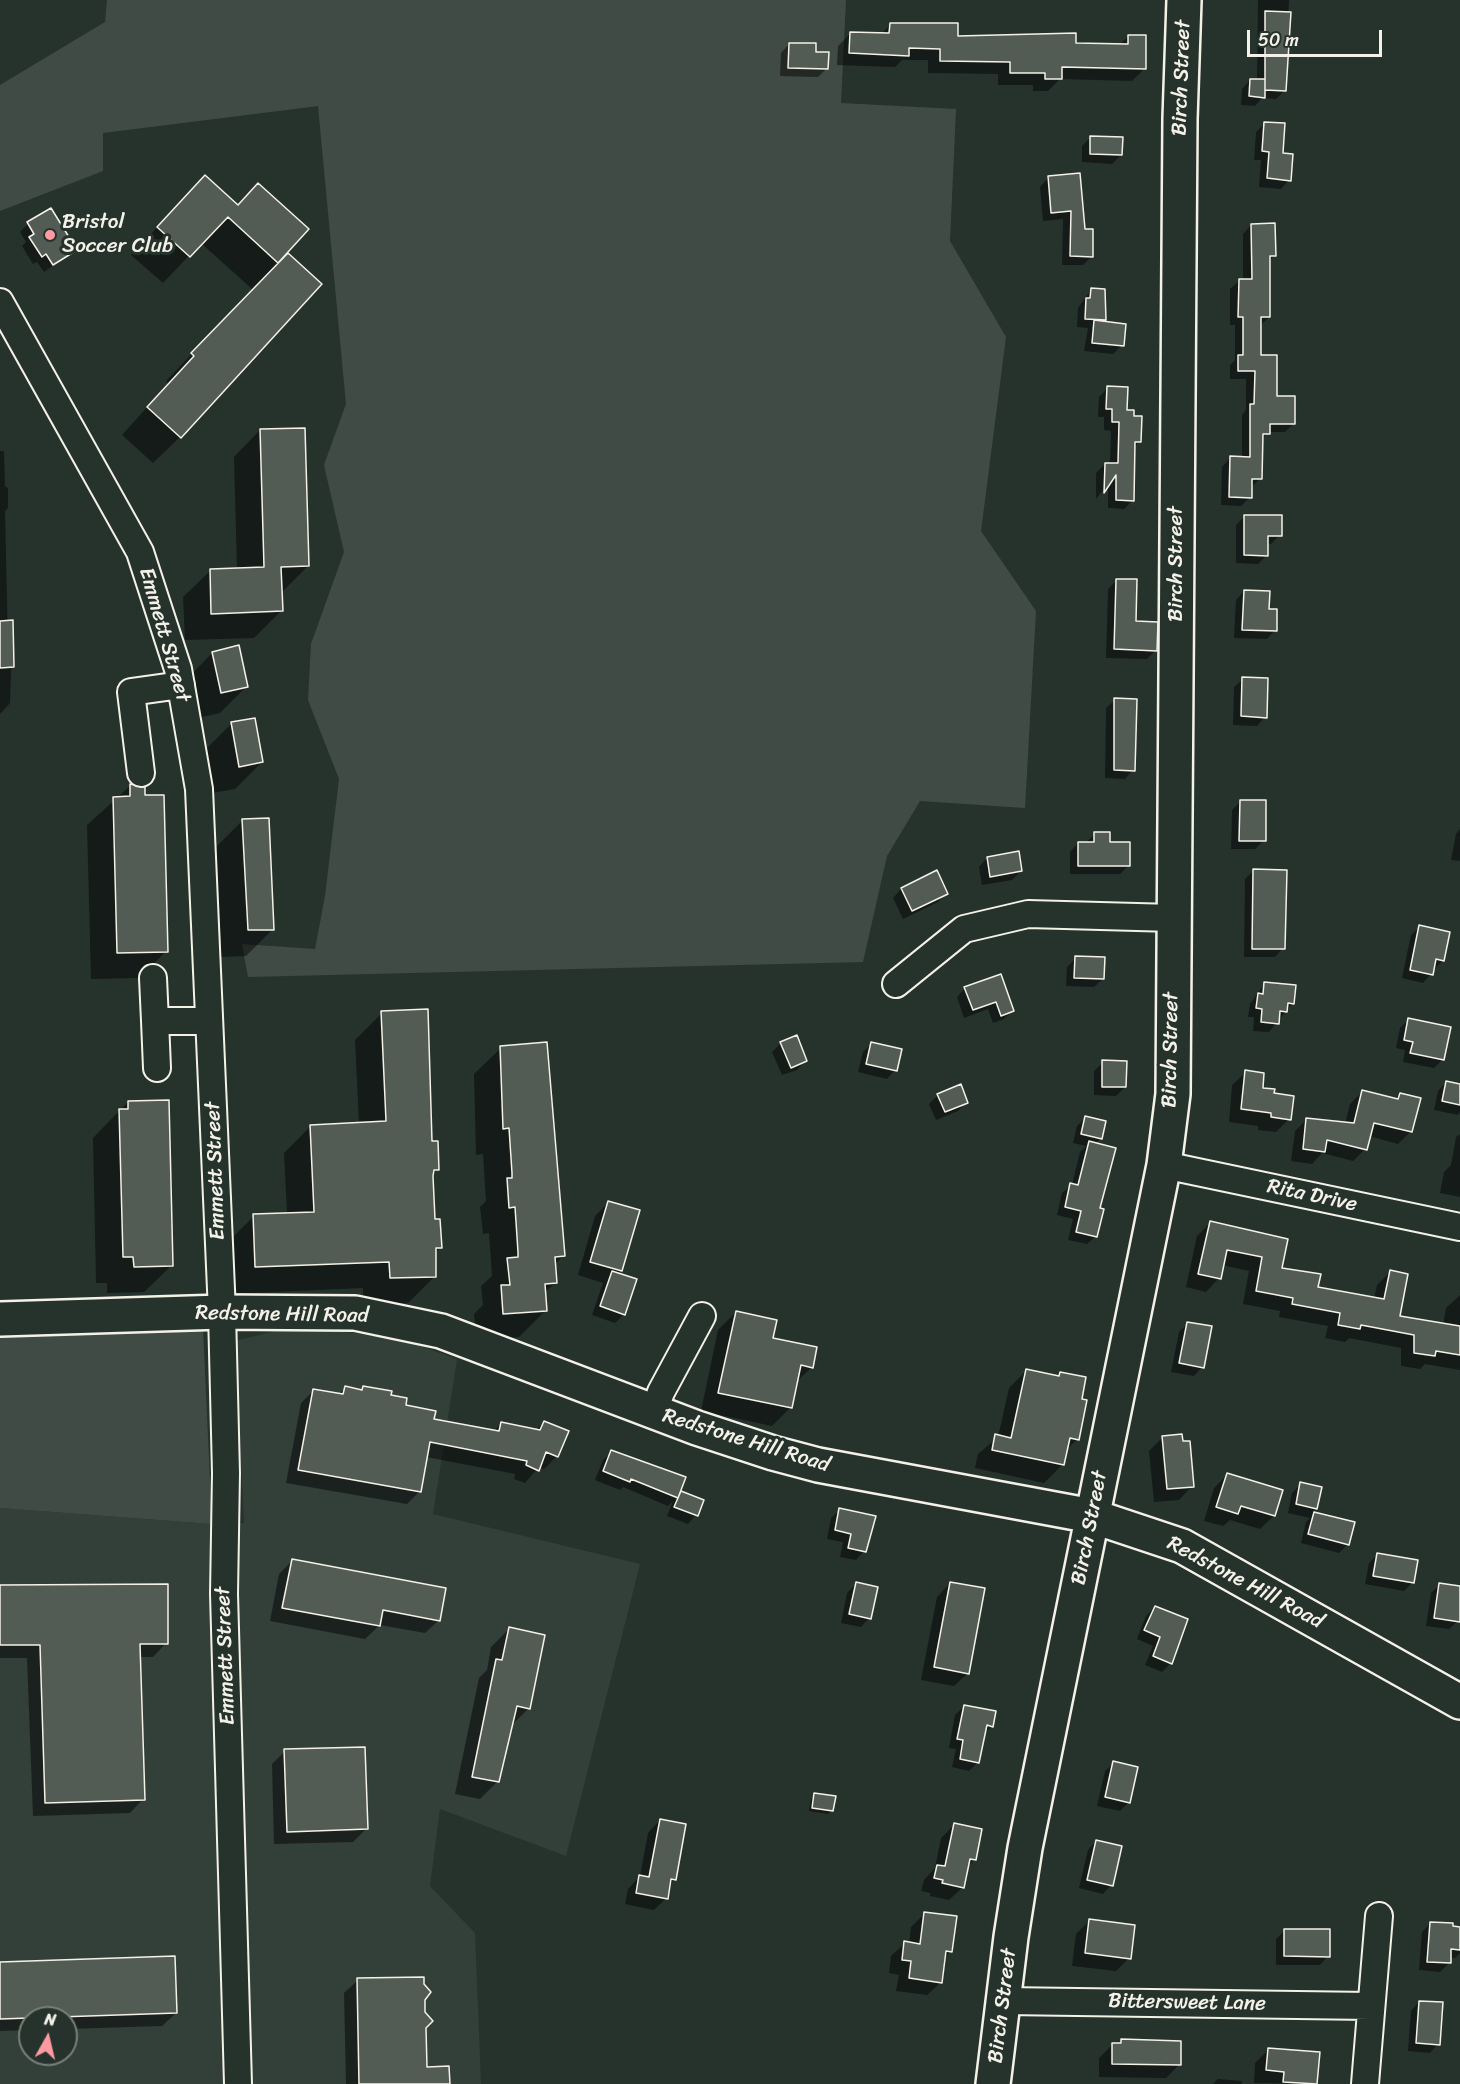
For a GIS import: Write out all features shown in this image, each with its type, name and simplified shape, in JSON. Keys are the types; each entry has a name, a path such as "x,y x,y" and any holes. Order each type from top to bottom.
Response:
{"main road":[{"name":"Birch Street","path":"993,2084 1023,1859 1164,1165 1173,1094 1180,131 1184,0"},
{"name":"Redstone Hill Road","path":"0,1319 222,1312 355,1313 397,1319 441,1330 697,1428 818,1466 1092,1516 1182,1546 1460,1702"}],"street":[{"name":"Emmett Street","path":"0,302 140,552 178,669 199,789 222,1312 226,1473 224,1594 238,2084"},
{"path":"141,773 131,692 181,685"},
{"path":"896,984 964,929 1028,914 1173,918"},
{"path":"153,978 157,1068"},
{"path":"154,1021 209,1021"},
{"name":"Rita Drive","path":"1164,1165 1460,1227"},
{"path":"654,1412 661,1392 702,1316"},
{"path":"1365,2084 1379,1916"},
{"name":"Bittersweet Lane","path":"1004,2001 1370,2006"}],"shaded area":[{"path":"107,0 846,0 841,103 956,109 950,241 1006,337 981,531 1036,611 1025,808 920,801 887,856 863,962 248,977 242,944 315,949 325,896 339,779 308,700 311,644 344,552 324,465 346,404 318,106 103,133 103,171 0,211 0,85 105,22"},
{"path":"292,1327 395,1337 457,1359 433,1514 640,1564 566,1856 440,1809 430,1886 475,1933 481,2084 0,2084 0,1508 212,1524 244,1523 235,1341"},
{"path":"203,1329 212,1524 0,1508 0,1336"}],"building":[{"path":"1265,11 1291,12 1286,91 1265,90"},
{"path":"890,23 958,23 958,36 1076,33 1076,43 1128,44 1128,35 1146,35 1146,69 1062,67 1062,79 1045,79 1045,73 1010,73 1010,62 940,61 940,49 909,48 909,56 849,53 850,32 889,33"},
{"path":"789,43 816,43 816,52 829,52 828,69 788,68"},
{"path":"1250,79 1265,79 1265,98 1249,96"},
{"path":"1264,122 1285,123 1283,153 1293,154 1291,181 1267,178 1269,152 1262,151"},
{"path":"1090,136 1123,137 1122,155 1090,154"},
{"path":"1080,173 1085,229 1093,229 1093,257 1070,256 1071,211 1051,213 1048,176"},
{"path":"205,175 238,205 258,183 309,229 278,263 228,217 190,257 157,227"},
{"name":"Bristol Soccer Club","path":"51,208 77,250 53,265 46,254 42,257 29,237 34,234 27,222"},
{"path":"1275,223 1276,256 1270,256 1270,317 1261,317 1261,355 1277,355 1277,396 1295,396 1295,424 1270,424 1270,434 1263,434 1262,479 1252,479 1252,498 1229,497 1230,456 1250,457 1250,404 1254,404 1255,371 1238,371 1238,355 1243,355 1243,317 1238,317 1239,279 1252,279 1251,224"},
{"path":"288,253 322,284 181,438 147,407 194,356 191,353"},
{"path":"1091,288 1105,289 1106,320 1085,319 1086,298 1090,298"},
{"path":"1094,320 1126,324 1124,346 1092,343"},
{"path":"1107,386 1128,387 1127,410 1134,410 1134,416 1142,416 1141,442 1135,442 1134,501 1116,500 1116,475 1104,493 1105,463 1118,463 1119,422 1112,422 1112,409 1106,409"},
{"path":"305,428 309,566 281,567 283,611 211,614 210,569 264,567 260,429"},
{"path":"1244,515 1282,515 1282,536 1268,536 1268,556 1244,555"},
{"path":"1116,579 1137,579 1136,621 1158,622 1157,651 1114,649"},
{"path":"1244,590 1270,591 1269,609 1277,609 1277,631 1242,630"},
{"path":"13,620 14,667 0,668 0,621"},
{"path":"239,645 248,687 221,693 212,652"},
{"path":"1242,677 1268,678 1267,718 1241,716"},
{"path":"1114,698 1137,699 1135,771 1114,770"},
{"path":"255,718 263,762 239,767 231,722"},
{"path":"130,784 145,787 145,795 164,795 168,952 117,953 113,797 130,796"},
{"path":"1240,800 1266,800 1266,841 1239,841"},
{"path":"269,818 274,930 248,930 242,819"},
{"path":"1094,832 1110,832 1110,842 1130,842 1130,866 1078,866 1078,842 1094,842"},
{"path":"1019,851 1022,871 990,877 987,857"},
{"path":"1253,869 1287,870 1285,949 1252,949"},
{"path":"937,870 948,894 912,911 901,888"},
{"path":"1419,925 1450,932 1444,961 1436,959 1433,975 1410,970"},
{"path":"1075,956 1105,957 1104,979 1074,978"},
{"path":"1001,974 1014,1011 1001,1016 996,1002 973,1010 964,987"},
{"path":"1264,982 1296,985 1294,1004 1288,1003 1287,1012 1280,1011 1279,1024 1261,1022 1262,1009 1256,1008 1258,993 1263,994"},
{"path":"428,1009 432,1141 438,1141 439,1170 434,1170 433,1176 435,1219 440,1219 442,1248 436,1248 436,1277 390,1278 389,1262 255,1267 253,1214 314,1212 310,1125 386,1121 381,1011"},
{"path":"1408,1018 1451,1027 1444,1060 1410,1053 1413,1042 1404,1040"},
{"path":"797,1035 807,1061 791,1068 780,1042"},
{"path":"547,1042 565,1256 555,1257 557,1283 545,1284 547,1311 503,1314 501,1285 510,1285 507,1258 518,1257 518,1252 515,1207 509,1208 507,1178 512,1178 512,1173 509,1128 503,1129 500,1046"},
{"path":"871,1042 902,1049 897,1071 866,1064"},
{"path":"1102,1060 1127,1061 1126,1087 1102,1087"},
{"path":"1245,1070 1264,1073 1263,1088 1275,1089 1274,1093 1294,1096 1291,1120 1271,1117 1271,1113 1241,1109"},
{"path":"1446,1081 1460,1084 1460,1105 1442,1101"},
{"path":"961,1084 968,1103 945,1112 937,1094"},
{"path":"1362,1090 1398,1099 1400,1093 1421,1098 1412,1132 1374,1123 1367,1150 1327,1140 1325,1152 1303,1149 1306,1118 1354,1123"},
{"path":"169,1100 173,1266 134,1267 133,1257 123,1257 119,1109 128,1109 128,1101"},
{"path":"1085,1116 1106,1121 1102,1139 1081,1134"},
{"path":"1089,1141 1116,1148 1100,1208 1104,1209 1097,1237 1076,1232 1081,1211 1065,1207 1070,1183 1078,1185"},
{"path":"608,1201 640,1210 622,1271 590,1262"},
{"path":"1210,1221 1288,1239 1282,1268 1321,1274 1318,1287 1384,1299 1390,1270 1408,1274 1400,1316 1460,1326 1460,1355 1436,1351 1435,1356 1414,1353 1414,1335 1361,1325 1360,1329 1338,1325 1340,1313 1292,1304 1293,1298 1256,1291 1262,1257 1227,1250 1221,1279 1198,1274"},
{"path":"612,1271 637,1279 625,1315 600,1306"},
{"path":"736,1311 777,1320 773,1338 817,1347 813,1368 801,1365 792,1408 718,1393"},
{"path":"1187,1322 1212,1326 1204,1368 1179,1363"},
{"path":"1026,1369 1059,1376 1060,1372 1086,1377 1082,1399 1087,1400 1079,1440 1070,1438 1064,1465 992,1450 995,1434 1011,1438"},
{"path":"345,1386 362,1390 363,1386 392,1391 391,1395 407,1398 406,1405 436,1411 434,1419 499,1431 501,1422 540,1430 544,1421 569,1431 558,1457 546,1452 539,1471 526,1465 527,1461 430,1442 421,1492 298,1470 313,1389 343,1394"},
{"path":"1182,1434 1183,1441 1190,1441 1194,1487 1167,1489 1162,1436"},
{"path":"611,1450 686,1477 678,1498 631,1479 630,1482 603,1471"},
{"path":"1227,1473 1283,1490 1275,1516 1241,1506 1238,1514 1216,1507"},
{"path":"1300,1482 1322,1487 1317,1509 1296,1504"},
{"path":"681,1491 704,1500 698,1516 674,1507"},
{"path":"839,1508 876,1516 866,1552 848,1548 851,1534 835,1530"},
{"path":"1314,1512 1355,1522 1349,1545 1308,1534"},
{"path":"1377,1553 1418,1560 1414,1583 1373,1576"},
{"path":"292,1559 446,1588 440,1621 383,1610 380,1626 282,1608"},
{"path":"856,1582 878,1587 871,1619 849,1614"},
{"path":"950,1582 985,1588 969,1674 934,1667"},
{"path":"1439,1583 1460,1586 1460,1622 1434,1618"},
{"path":"168,1584 168,1644 140,1644 145,1800 45,1803 40,1645 0,1645 0,1585"},
{"path":"1155,1606 1188,1619 1172,1664 1153,1656 1160,1637 1144,1630"},
{"path":"509,1627 545,1635 530,1709 517,1706 499,1782 472,1777 496,1659 502,1660"},
{"path":"964,1705 996,1711 993,1727 987,1725 979,1763 960,1759 963,1740 957,1739"},
{"path":"365,1747 368,1829 287,1832 284,1749"},
{"path":"1113,1761 1138,1767 1130,1803 1105,1797"},
{"path":"814,1793 836,1796 833,1811 812,1808"},
{"path":"660,1819 686,1824 676,1880 671,1879 668,1899 636,1893 639,1875 649,1877"},
{"path":"954,1823 982,1829 976,1860 970,1859 964,1888 942,1883 943,1880 934,1878 937,1865 945,1866"},
{"path":"1096,1840 1122,1846 1113,1886 1087,1880"},
{"path":"924,1912 957,1916 952,1952 946,1951 942,1983 909,1978 911,1961 902,1960 904,1941 920,1944"},
{"path":"1089,1919 1135,1925 1131,1959 1085,1953"},
{"path":"1430,1922 1453,1923 1453,1926 1460,1927 1460,1950 1451,1949 1451,1963 1427,1962"},
{"path":"1284,1929 1330,1929 1330,1957 1284,1956"},
{"path":"175,1956 177,2013 78,2016 78,2006 18,2006 18,2018 0,2019 0,1962"},
{"path":"424,1977 424,1984 431,1992 425,2000 425,2012 433,2021 426,2028 427,2067 449,2066 450,2084 359,2084 357,1978"},
{"path":"1419,2001 1443,2002 1440,2045 1416,2043"},
{"path":"1121,2039 1181,2041 1181,2065 1112,2064 1112,2043 1121,2043"},
{"path":"1268,2048 1320,2052 1317,2084 1283,2082 1284,2072 1266,2070"}],"place":[{"name":"Bristol Soccer Club","path":"50,235"}]}
